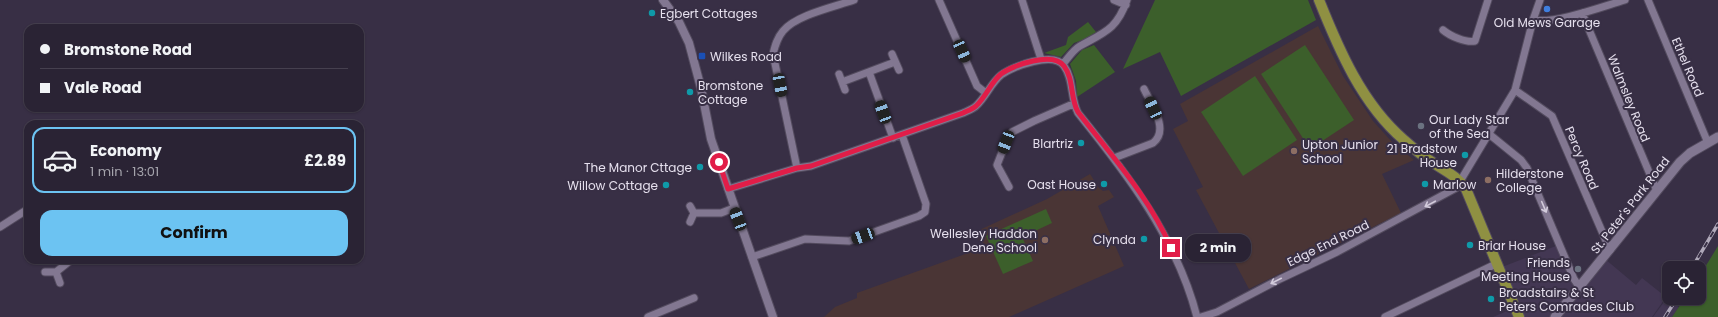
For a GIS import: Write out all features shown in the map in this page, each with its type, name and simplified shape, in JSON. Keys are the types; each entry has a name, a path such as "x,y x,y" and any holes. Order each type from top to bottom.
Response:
{"main road":[{"path":"1319,0 1351,72 1376,111 1402,139 1419,154 1462,182 1519,317"},
{"name":"St. Peter's Park Road","path":"1555,317 1580,288 1680,162 1690,153 1718,137"}],"street":[{"path":"663,0 679,22 689,43 701,88 711,139 772,317"},
{"path":"797,168 774,54 776,42 782,32 790,24 854,0"},
{"path":"939,0 977,86 986,93"},
{"path":"1022,0 1041,59"},
{"path":"1063,64 1080,46 1101,36 1122,16 1126,2 1114,0"},
{"path":"1443,30 1448,35 1470,42 1475,41 1488,0"},
{"name":"Edge End Road","path":"1201,317 1217,312 1280,279 1337,252 1447,195 1456,188 1462,182 1515,90 1533,20 1540,0"},
{"path":"1533,20 1541,22 1625,0"},
{"name":"Ethel Road","path":"1648,0 1708,143"},
{"name":"Walmsley Road","path":"1582,12 1653,186 1657,191"},
{"path":"892,54 899,70"},
{"path":"728,189 797,168 811,166 963,113 976,106 1001,74 1041,59 1056,60 1063,64 1068,73 1073,104 1140,194 1165,235 1194,303 1197,317"},
{"path":"842,82 896,62"},
{"path":"868,72 893,138"},
{"path":"839,74 845,90"},
{"name":"Percy Road","path":"1515,90 1552,116 1610,250"},
{"path":"1114,158 1153,143 1158,139 1160,129 1159,120 1148,93"},
{"path":"1009,187 994,166 1008,137 1012,132 1057,110 1073,104"},
{"path":"1489,134 1521,160 1527,168 1574,279 1580,288"},
{"path":"752,257 806,239 849,241 919,216 925,212 926,204 902,135"},
{"path":"690,206 694,213"},
{"path":"694,213 721,213 734,208"},
{"path":"0,227 24,212"},
{"path":"690,222 694,213"},
{"path":"45,272 56,272 66,264"},
{"path":"1385,317 1496,264"},
{"path":"56,272 60,283"},
{"path":"648,317 688,304 694,298"}],"shaded area":[{"name":"Upton Junior School","path":"1318,26 1343,76 1373,121 1393,143 1414,160 1382,174 1401,213 1249,289 1196,190 1203,187 1173,129 1188,121 1180,104"},
{"name":"Wellesley Haddon Dene School","path":"1090,174 1099,188 1103,191 1109,190 1114,197 1098,206 1124,266 1009,317 824,317 835,307 857,298 857,293 982,248 975,232 1047,199"},
{"path":"1556,246 1578,293 1605,259 1636,285 1642,278 1662,294 1662,303 1652,317 1493,317 1519,306 1502,267"},
{"path":"1662,305 1676,305 1679,307 1672,317 1653,317"}],"green space":[{"path":"1155,0 1308,0 1316,20 1181,96 1160,52 1123,69"},
{"path":"1088,22 1096,32 1088,38 1074,43 1061,57 1044,53 1066,45 1068,37"},
{"path":"1094,45 1115,72 1077,97 1076,81 1070,64 1082,50"},
{"path":"1305,45 1354,120 1310,149 1261,74"},
{"path":"1255,76 1297,140 1243,176 1201,112"},
{"path":"1046,209 1052,223 1022,237 1033,261 1003,274 986,236"},
{"path":"1718,246 1718,317 1672,317 1680,305 1706,305 1706,266"}],"railway":[{"path":"1696,261 1718,224"},
{"path":"1665,317 1673,305"}],"place":[{"name":"Old Mews Garage","path":"1547,9"},
{"name":"Egbert Cottages","path":"652,13"},
{"name":"Wilkes Road","path":"702,56"},
{"name":"Bromstone Cottage","path":"690,92"},
{"name":"Our Lady Star of the Sea","path":"1421,126"},
{"name":"Blartriz","path":"1081,143"},
{"name":"Upton Junior School","path":"1294,151"},
{"name":"21 Bradstow House","path":"1465,155"},
{"name":"The Manor Cttage","path":"700,167"},
{"name":"Hilderstone College","path":"1488,180"},
{"name":"Oast House","path":"1104,184"},
{"name":"Marlow","path":"1425,184"},
{"name":"Willow Cottage","path":"666,185"},
{"name":"Clynda","path":"1144,239"},
{"name":"Wellesley Haddon Dene School","path":"1045,240"},
{"name":"Briar House","path":"1470,245"},
{"name":"Friends Meeting House","path":"1578,269"},
{"name":"Broadstairs & St Peters Comrades Club","path":"1491,299"}],"route":[{"path":"719,162 728,189 797,168 811,166 963,113 976,106 1001,74 1046,58 1056,60 1063,64 1068,73 1073,104 1140,194 1165,235 1171,248"}]}
